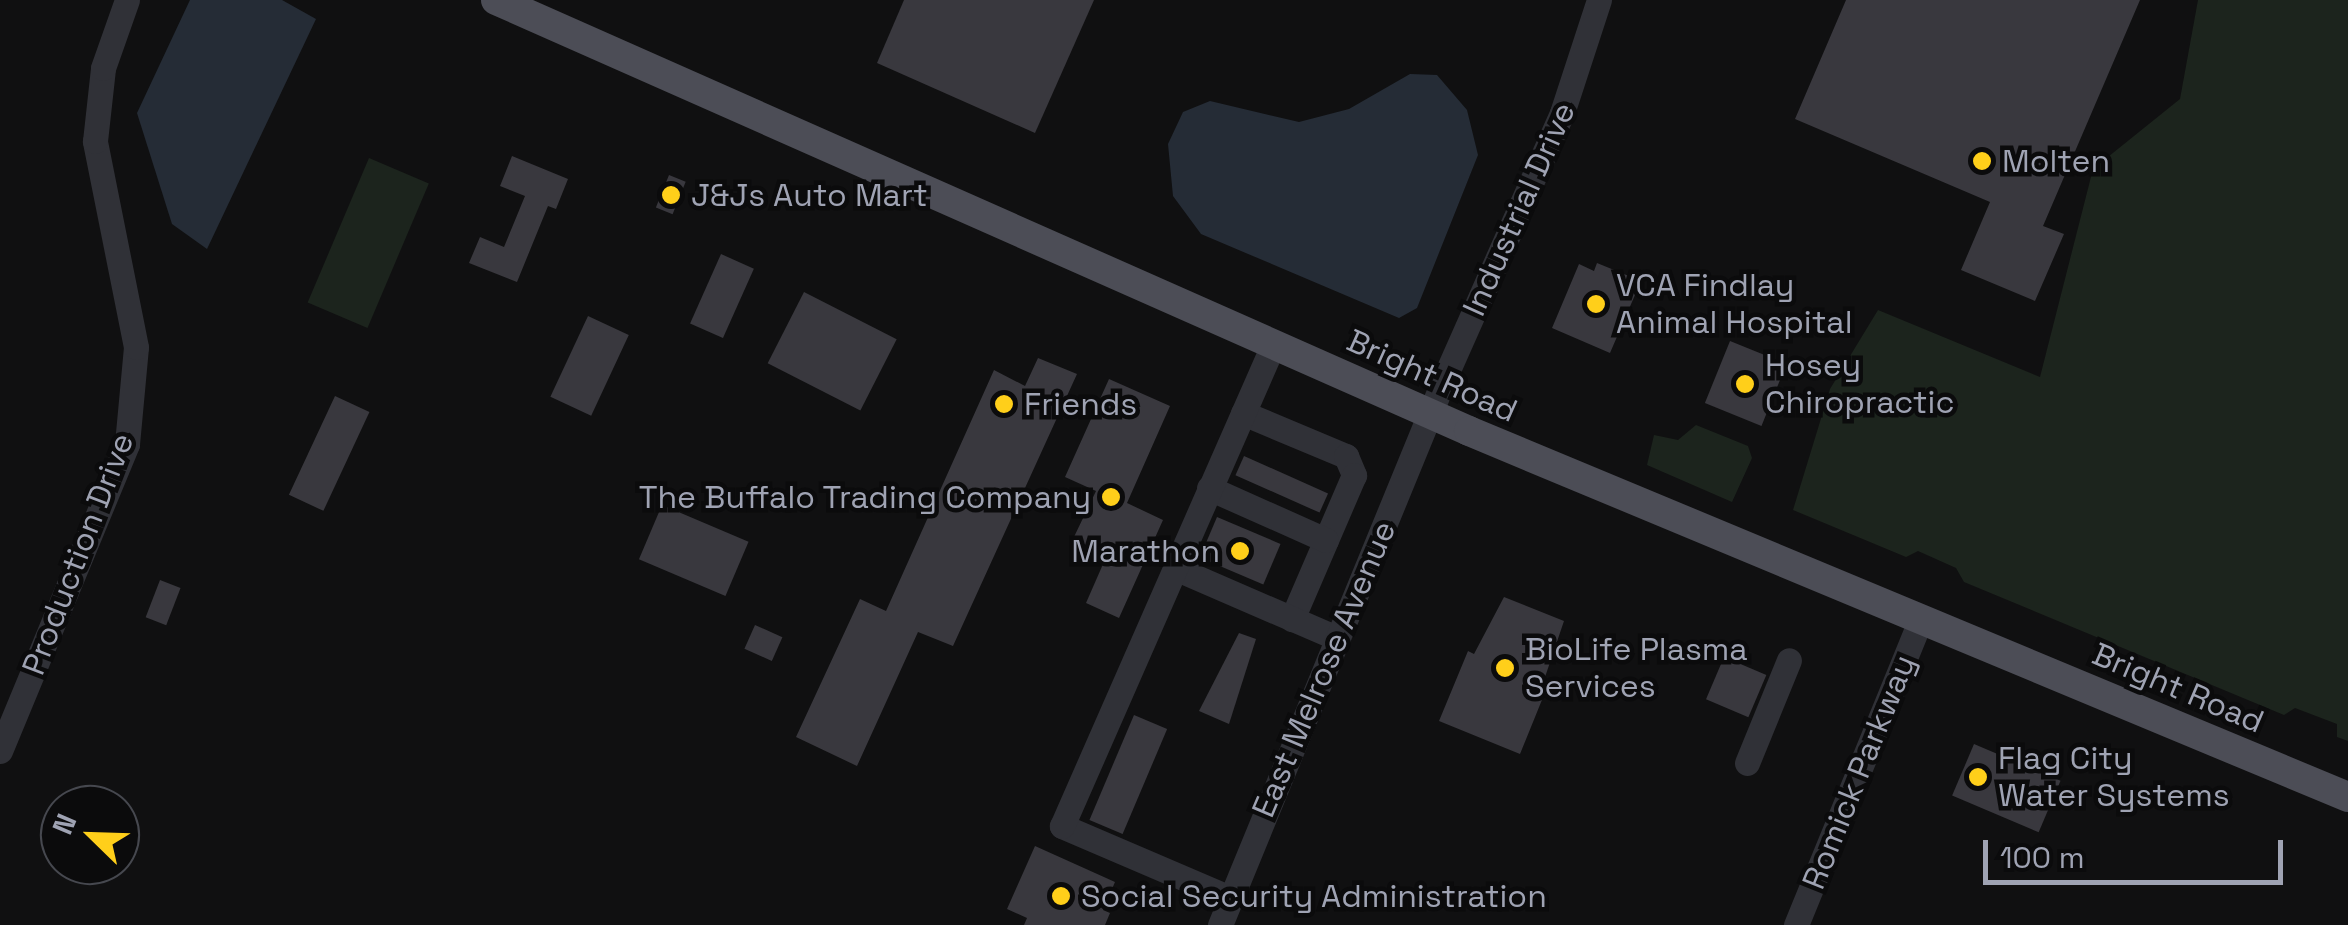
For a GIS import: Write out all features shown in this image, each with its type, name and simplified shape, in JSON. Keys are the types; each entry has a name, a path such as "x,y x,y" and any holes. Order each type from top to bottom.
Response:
{"main road":[{"name":"Bright Road","path":"496,0 1430,414 2348,797"}],"street":[{"name":"Production Drive","path":"0,751 128,444 136,347 95,140 103,68 127,0"},
{"name":"Industrial Drive","path":"1430,414 1562,114 1599,0"},
{"path":"1230,898 1062,826 1272,345"},
{"path":"1243,413 1346,456 1354,476 1292,619"},
{"name":"East Melrose Avenue","path":"1220,925 1430,414"},
{"path":"1209,488 1326,540"},
{"path":"1175,568 1336,638"},
{"name":"Romick Parkway","path":"1796,925 1921,620"},
{"path":"1747,763 1789,660"}],"shaded area":[{"path":"190,0 282,0 316,19 207,249 172,224 137,113"},
{"path":"2198,0 2348,0 2348,741 2337,737 2337,724 2295,708 2284,715 1964,582 1956,568 1918,551 1906,557 1793,510 1830,389 1878,310 2040,377 2093,169 2180,99"},
{"path":"1410,74 1437,75 1467,110 1478,155 1417,308 1399,318 1201,234 1173,196 1168,144 1183,112 1210,101 1299,122 1349,109"},
{"path":"369,158 429,183 367,328 308,303"},
{"path":"1696,425 1748,446 1752,458 1732,502 1647,465 1654,435 1678,440"}],"building":[{"path":"904,0 1094,0 1035,133 877,63"},
{"name":"Molten","path":"1846,0 2140,0 2043,226 2064,234 2035,301 1961,270 1990,202 1795,119"},
{"path":"512,156 568,179 556,209 548,206 517,282 469,263 480,237 504,247 525,196 500,186"},
{"name":"J&Js Auto Mart","path":"669,175 686,182 673,214 656,207"},
{"path":"721,254 754,269 723,338 690,323"},
{"name":"VCA Findlay Animal Hospital","path":"1597,263 1641,281 1610,353 1552,328 1579,264 1594,271"},
{"path":"804,292 897,339 860,410 768,363"},
{"path":"588,316 629,335 591,416 550,397"},
{"name":"Hosey Chiropractic","path":"1730,341 1787,364 1761,426 1705,403"},
{"path":"1038,358 1077,374 953,646 918,632 857,766 796,737 860,599 886,611 994,370 1025,386"},
{"name":"The Buffalo Trading Company","path":"1109,379 1170,406 1127,503 1163,520 1119,618 1086,603 1107,555 1073,539 1096,491 1065,477"},
{"path":"335,396 369,412 323,511 289,495"},
{"name":"Marathon","path":"1244,456 1328,493 1320,513 1235,475"},
{"path":"662,505 749,542 725,596 639,559"},
{"name":"Marathon","path":"1217,517 1281,544 1263,584 1200,558"},
{"path":"160,580 181,588 166,625 146,617"},
{"name":"BioLife Plasma Services","path":"1504,597 1564,621 1543,683 1548,685 1520,754 1439,721 1468,651 1474,654"},
{"path":"755,625 782,637 772,661 744,649"},
{"path":"1239,633 1256,639 1229,724 1199,711"},
{"path":"1724,657 1766,675 1748,717 1706,699"},
{"path":"1134,715 1167,729 1123,834 1089,820"},
{"path":"1974,744 2061,781 2039,832 1952,796"},
{"name":"Social Security Administration","path":"1035,846 1115,882 1103,910 1110,913 1105,925 1024,925 1027,918 1007,909"}],"place":[{"name":"Molten","path":"1982,161"},
{"name":"J&Js Auto Mart","path":"671,195"},
{"name":"VCA Findlay Animal Hospital","path":"1596,304"},
{"name":"Hosey Chiropractic","path":"1745,384"},
{"name":"Friends","path":"1004,404"},
{"name":"The Buffalo Trading Company","path":"1111,497"},
{"name":"Marathon","path":"1240,551"},
{"name":"BioLife Plasma Services","path":"1505,668"},
{"name":"Flag City Water Systems","path":"1978,777"},
{"name":"Social Security Administration","path":"1061,896"}]}
